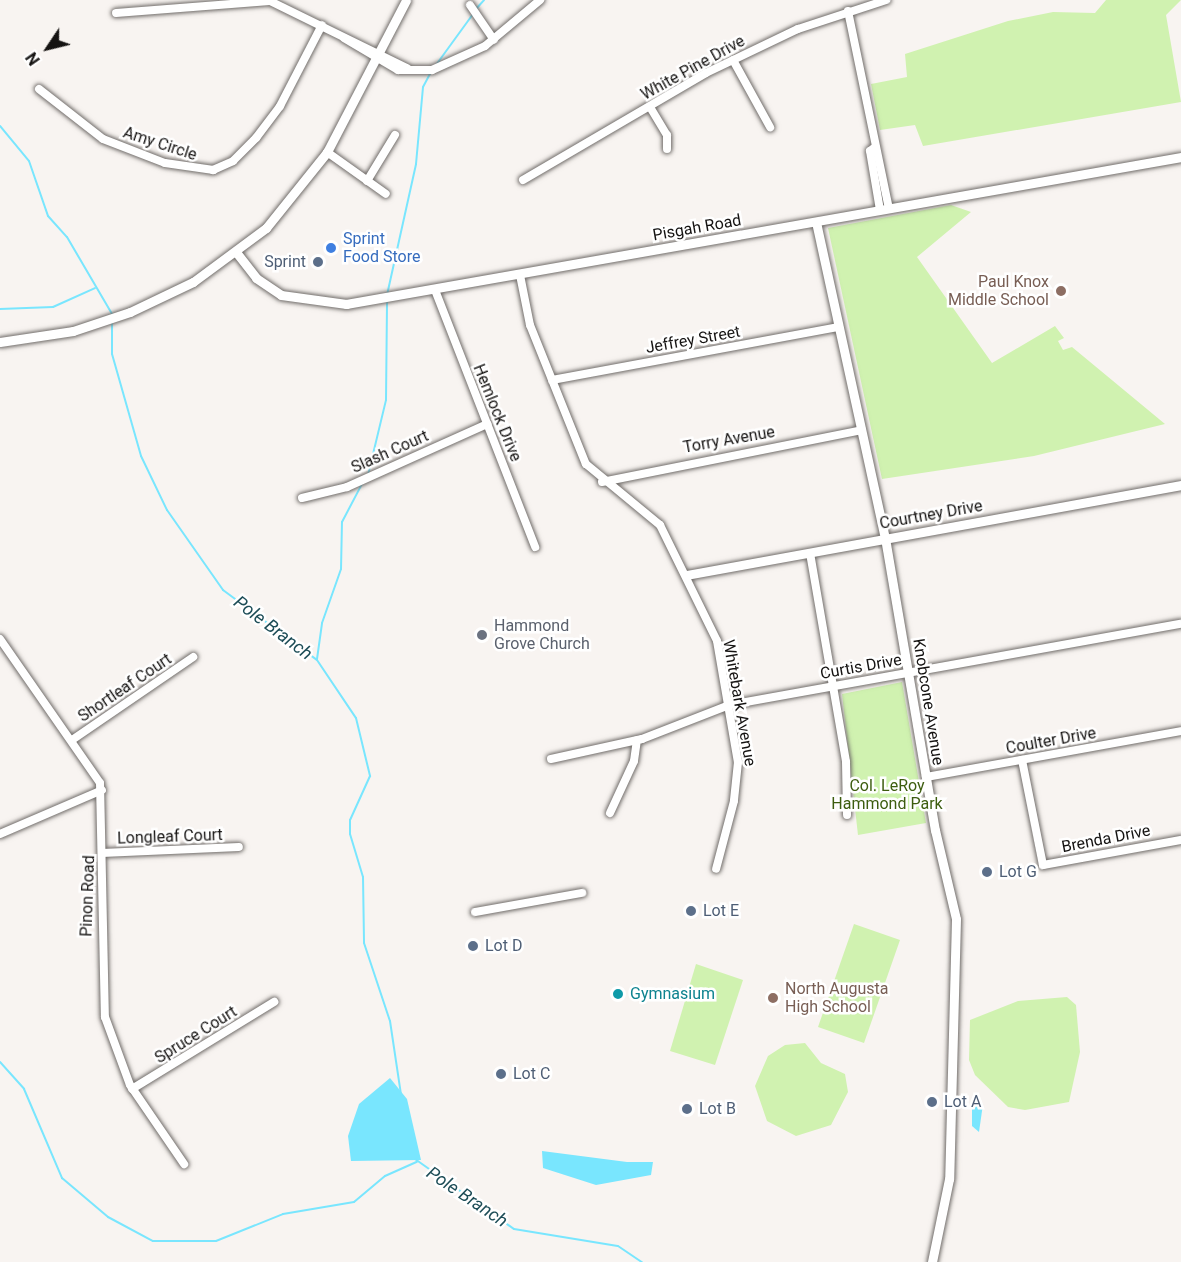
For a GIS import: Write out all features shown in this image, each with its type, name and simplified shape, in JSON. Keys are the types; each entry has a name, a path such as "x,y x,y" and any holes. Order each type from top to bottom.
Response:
{"street":[{"path":"0,342 73,331 130,312 193,282 236,252 278,216 327,152 405,0"},
{"path":"116,13 264,1 322,25 407,68 425,71 448,66 494,40 540,0"},
{"name":"White Pine Drive","path":"524,180 733,60 848,11 886,0"},
{"path":"470,5 494,40"},
{"path":"848,11 884,209"},
{"name":"Amy Circle","path":"39,89 103,139 165,163 213,170 234,161 256,138 280,106 322,25"},
{"path":"733,60 770,127"},
{"path":"650,107 667,135 667,149"},
{"path":"367,181 395,135"},
{"path":"327,152 386,194"},
{"name":"Pisgah Road","path":"236,252 264,285 304,302 346,303 435,290 1181,157"},
{"name":"Knobcone Avenue","path":"816,222 885,538 926,777 956,919 950,1170 932,1262"},
{"name":"Whitebark Avenue","path":"520,275 530,325 586,464 602,482 660,525 717,641 729,705 738,780 716,869"},
{"name":"Hemlock Drive","path":"435,290 535,547"},
{"name":"Jeffrey Street","path":"552,380 839,327"},
{"name":"Slash Court","path":"302,498 347,487 486,424"},
{"name":"Torry Avenue","path":"602,482 862,430"},
{"name":"Courtney Drive","path":"686,575 1181,485"},
{"path":"810,553 846,762 847,815"},
{"name":"Curtis Drive","path":"551,759 637,740 729,705 1181,624"},
{"path":"0,639 72,740 102,790 0,834"},
{"name":"Shortleaf Court","path":"72,740 193,657"},
{"name":"Coulter Drive","path":"926,777 1181,731"},
{"path":"610,813 634,761 637,740"},
{"name":"Brenda Drive","path":"1023,760 1043,865 1181,840"},
{"name":"Pinon Road","path":"102,790 103,1005 132,1089 184,1164"},
{"name":"Longleaf Court","path":"102,853 239,848"},
{"path":"475,912 582,893"},
{"name":"Spruce Court","path":"132,1089 274,1002"}],"green space":[{"path":"1106,0 1181,0 1166,15 1181,102 923,146 915,125 880,130 871,84 907,77 905,54 1008,21 1053,12 1095,13"},
{"path":"951,205 971,212 917,257 992,363 1055,326 1064,338 1058,341 1063,350 1072,347 1165,424 1034,456 882,479 828,228"},
{"name":"Col. LeRoy Hammond Park","path":"902,682 926,823 858,835 842,694"},
{"path":"854,924 900,940 864,1043 818,1027"},
{"path":"696,964 743,980 715,1065 670,1051"},
{"path":"1067,997 1076,1005 1080,1052 1069,1102 1025,1110 1008,1107 975,1075 969,1060 970,1020 1018,1001"},
{"path":"805,1043 821,1063 845,1074 848,1092 831,1125 796,1136 767,1121 755,1086 768,1056 785,1045"}],"water":[{"path":"390,1078 407,1099 421,1160 351,1161 348,1136 359,1104"},
{"path":"972,1104 983,1104 979,1132 972,1126"},
{"path":"542,1151 627,1162 653,1162 651,1175 596,1185 543,1168"}],"waterway":[{"path":"476,9 484,0"},
{"path":"436,65 473,14"},
{"path":"387,295 416,164 423,87 431,72"},
{"name":"Pole Branch","path":"0,126 29,161 48,216 67,237 112,314"},
{"path":"0,309 53,307 95,288"},
{"path":"368,475 386,400 387,300"},
{"name":"Pole Branch","path":"112,320 112,354 141,456 167,510 223,590 317,660 356,718 370,776 350,820 350,834 363,877 364,943 390,1021 401,1095"},
{"path":"317,659 322,623 341,569 342,522 363,482"},
{"path":"0,1062 24,1089 62,1178 108,1217 153,1241 216,1241 283,1214 354,1202 385,1176 417,1162"},
{"name":"Pole Branch","path":"415,1159 514,1229 618,1246 642,1262"}],"place":[{"name":"Sprint Food Store","path":"331,248"},
{"name":"Sprint","path":"318,262"},
{"name":"Paul Knox Middle School","path":"1061,291"},
{"name":"Hammond Grove Church","path":"482,635"},
{"name":"Lot G","path":"987,872"},
{"name":"Lot E","path":"691,911"},
{"name":"Lot D","path":"473,946"},
{"name":"Gymnasium","path":"618,994"},
{"name":"North Augusta High School","path":"773,998"},
{"name":"Lot C","path":"501,1074"},
{"name":"Lot A","path":"932,1102"},
{"name":"Lot B","path":"687,1109"}]}
